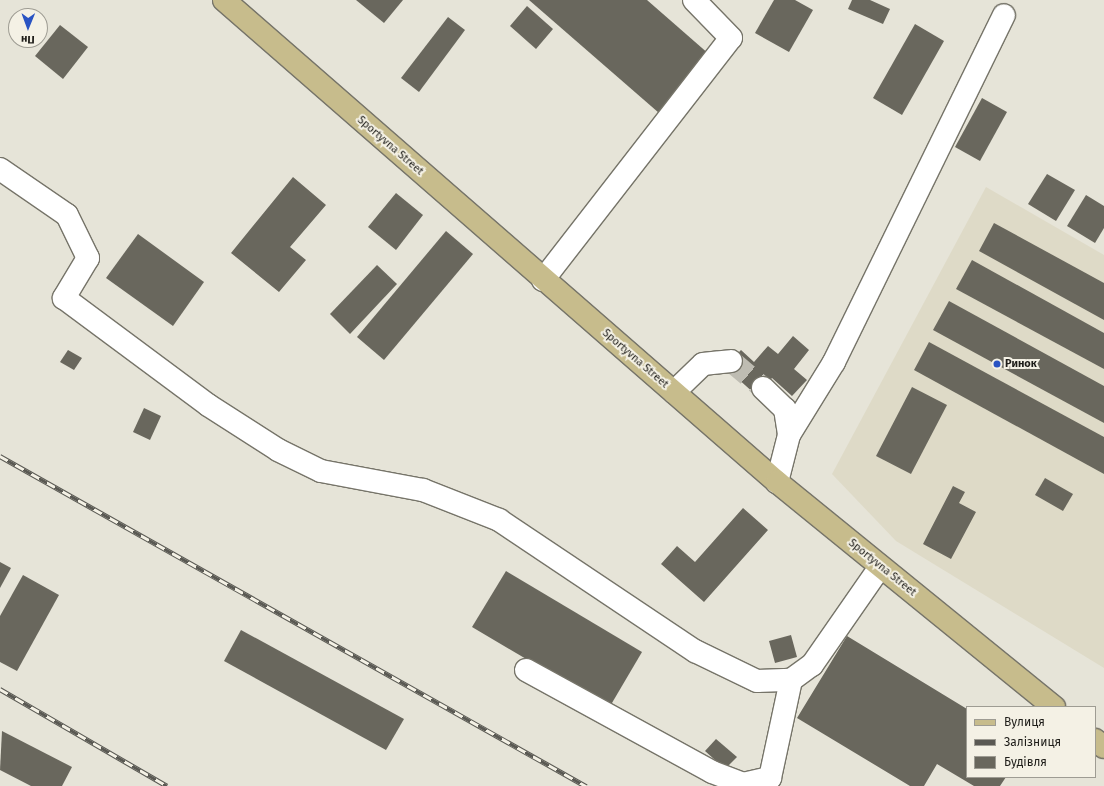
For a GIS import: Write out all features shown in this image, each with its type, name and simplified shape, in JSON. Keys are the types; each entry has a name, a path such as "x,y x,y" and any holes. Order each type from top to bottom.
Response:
{"main road":[{"name":"Sportyvna Street","path":"224,0 543,280 777,482 1053,706"},
{"path":"1096,741 1104,747"}],"lane":[{"path":"543,280 731,38 694,0"},
{"path":"777,482 789,435 834,362 1004,15"},
{"path":"0,169 67,215 88,258 64,298 208,406 278,450 321,471 423,490 499,520 695,651 757,681 791,680 812,665 880,567"},
{"path":"674,392 703,364 731,361"},
{"path":"762,388 785,409 789,435"},
{"path":"526,670 712,772 743,784 776,782 791,680"}],"shaded area":[{"name":"Ринок","path":"986,187 1104,255 1104,668 896,541 832,474"}],"building":[{"path":"356,0 403,0 384,23"},
{"path":"529,0 647,0 710,55 659,113"},
{"path":"774,0 795,0 813,10 789,52 755,33"},
{"path":"852,0 870,0 890,9 883,24 848,9"},
{"path":"527,6 553,29 536,49 510,26"},
{"path":"448,17 465,30 419,92 401,78"},
{"path":"915,24 944,41 902,115 873,98"},
{"path":"60,25 88,47 63,79 35,56 41,48 48,48 48,40"},
{"path":"982,98 1007,112 980,161 955,147"},
{"path":"1047,174 1075,190 1056,221 1028,204"},
{"path":"293,177 326,205 290,247 306,260 279,292 231,253"},
{"path":"396,193 423,215 396,250 368,227"},
{"path":"1086,195 1104,206 1104,228 1095,243 1067,226"},
{"path":"994,223 1104,283 1104,320 979,251"},
{"path":"446,231 473,254 384,360 357,337"},
{"path":"138,234 204,282 173,326 106,278"},
{"path":"972,260 1104,333 1104,369 956,289"},
{"path":"377,265 397,284 350,334 330,314"},
{"path":"949,301 1104,386 1104,423 933,330"},
{"path":"793,336 809,350 794,369 807,380 792,396 772,378 756,395 725,367 741,350 754,362 768,346 778,354"},
{"path":"929,342 1104,437 1104,474 914,370"},
{"path":"68,350 82,358 74,370 60,362"},
{"path":"912,387 947,405 911,474 876,456"},
{"path":"144,408 161,416 150,440 133,432"},
{"path":"1045,478 1073,494 1063,511 1035,495"},
{"path":"953,486 965,492 959,503 976,512 951,559 923,544"},
{"path":"743,508 768,530 704,602 661,564 677,546 695,562"},
{"path":"0,562 11,568 0,588"},
{"path":"506,571 642,652 609,708 472,627"},
{"path":"23,575 59,595 17,671 0,662 0,616"},
{"path":"241,630 404,719 386,750 224,661"},
{"path":"791,635 797,657 775,663 769,641"},
{"path":"847,636 966,708 966,778 1005,778 1000,786 974,786 937,764 924,786 910,786 797,718"},
{"path":"2,731 72,767 62,786 31,786 0,770"},
{"path":"716,739 737,757 725,769 705,751"}],"tunnel":[{"path":"731,361 763,388"}],"railway":[{"path":"0,456 586,786"},
{"path":"0,689 167,786"}],"place":[{"name":"Ринок","path":"997,364"}]}
